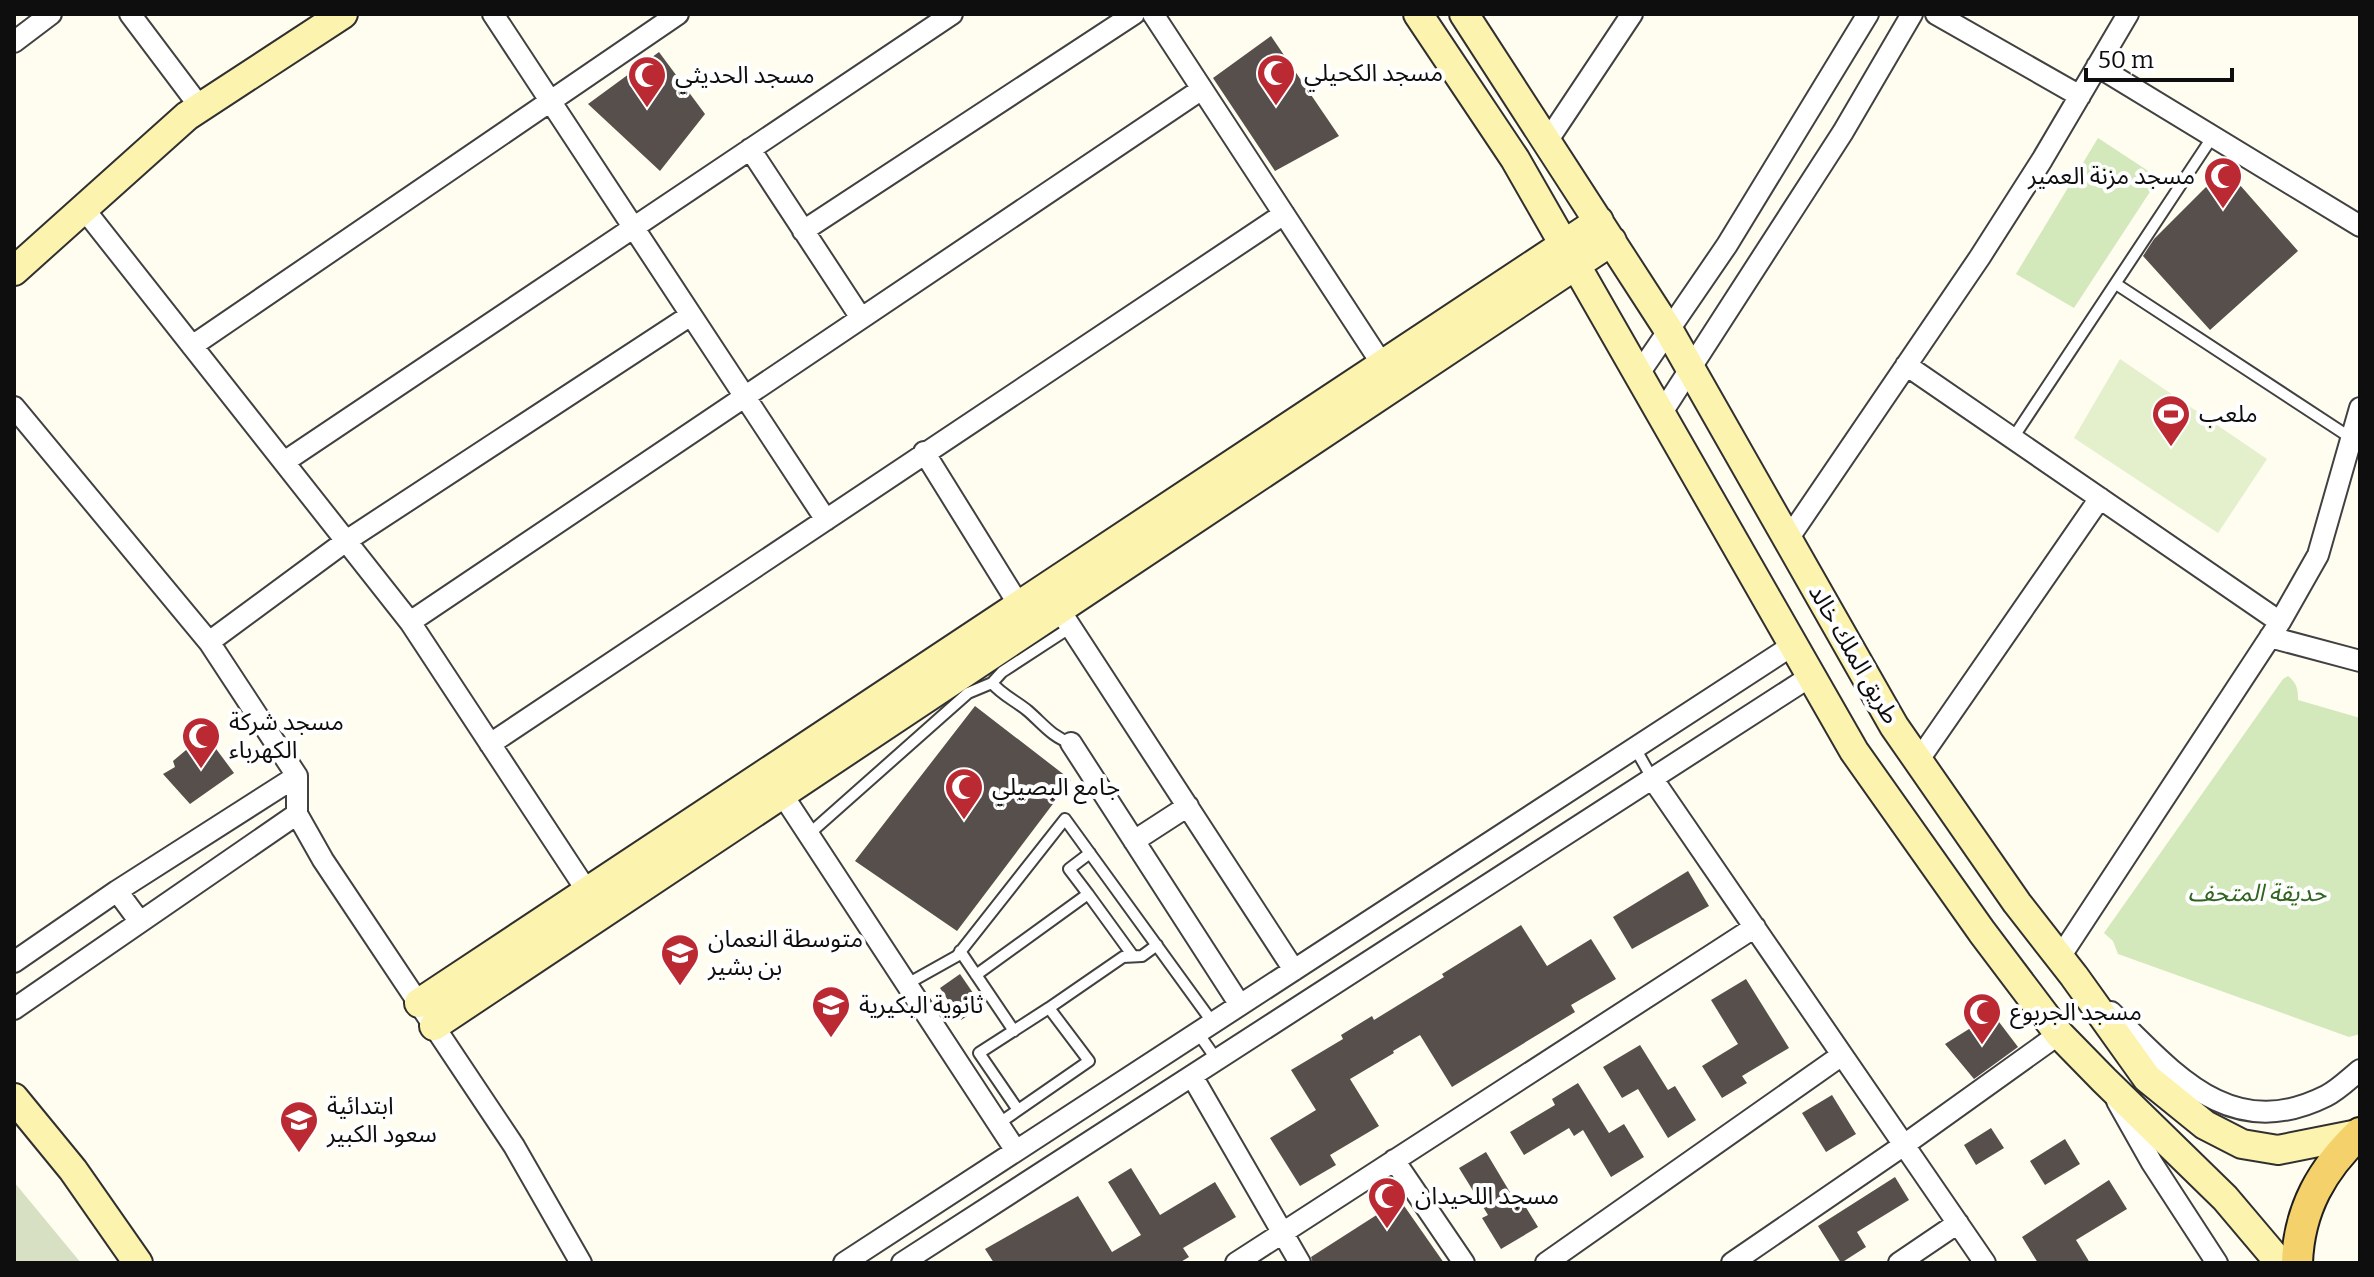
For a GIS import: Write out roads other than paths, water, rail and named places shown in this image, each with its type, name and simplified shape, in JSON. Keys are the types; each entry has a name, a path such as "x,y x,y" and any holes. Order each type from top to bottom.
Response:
{"main road":[{"path":"2297,1263 2302,1218 2312,1194 2328,1167 2359,1134"}],"street":[{"path":"14,42 51,14"},
{"path":"130,14 200,107"},
{"path":"14,271 187,116 343,14"},
{"path":"493,14 826,520"},
{"path":"192,346 678,14"},
{"path":"284,462 952,14"},
{"path":"803,231 1134,14"},
{"path":"1153,14 1382,364"},
{"path":"1418,14 1515,159 1854,751 1982,932 2059,1034 2225,1198 2280,1263"},
{"name":"طريق الملك خالد","path":"1464,14 1668,329 1894,726 2017,903 2147,1078 2205,1125 2242,1144 2278,1150 2359,1134"},
{"path":"1548,140 1632,14"},
{"path":"1638,375 1727,245 1868,14"},
{"path":"1661,414 1843,132 1912,14"},
{"path":"1936,14 2080,96"},
{"path":"1788,539 1988,245 2128,14"},
{"path":"2097,66 2360,226"},
{"path":"410,622 1202,89"},
{"path":"750,149 861,318"},
{"path":"84,209 410,622 587,891"},
{"path":"490,744 1284,214"},
{"path":"427,1015 782,794 1019,605 1382,364 1606,231"},
{"path":"427,1015 587,891 891,706 1065,618 1569,254"},
{"path":"209,642 346,541 691,315"},
{"path":"1906,365 2100,498 2275,630 2360,661"},
{"path":"14,407 209,642 297,776 297,814 323,860 514,1146 581,1263"},
{"path":"2360,408 2318,555 2067,967 2186,1084 2219,1101 2256,1113 2295,1110 2329,1095 2360,1070"},
{"path":"924,452 1019,605"},
{"path":"1918,761 2100,498"},
{"path":"1065,618 1294,970"},
{"path":"844,1263 1793,645"},
{"path":"902,1263 1811,676"},
{"path":"1071,743 1240,1005"},
{"path":"14,962 117,891 297,776"},
{"path":"1652,778 1985,1263"},
{"path":"782,794 1016,1151"},
{"path":"1134,841 1188,806"},
{"path":"14,1009 297,814"},
{"path":"117,891 140,922"},
{"path":"1236,1263 1755,927"},
{"path":"1732,1263 2059,1034"},
{"path":"1546,1263 1842,1055"},
{"path":"1192,1076 1300,1263"},
{"path":"2110,1087 2152,1163 2217,1263"},
{"path":"14,1098 73,1170 138,1263"},
{"path":"1394,1160 1464,1263"},
{"path":"1899,1263 1958,1223"}],"lane":[{"path":"2013,438 2213,136"},
{"path":"2116,284 2351,438"},
{"path":"809,834 968,693 992,683 1065,618"},
{"path":"992,683 1026,709 1056,738 1071,743"},
{"path":"1635,748 1652,778"},
{"path":"907,984 957,956 1065,819 1157,945 1206,1028 1217,1060"},
{"path":"1090,853 1069,869 1133,956"},
{"path":"976,975 1088,894"},
{"path":"1018,1110 979,1053 1123,957 1142,956 1157,945"},
{"path":"960,951 1014,1031"},
{"path":"998,1124 1089,1061 1049,1008"}],"place":[{"name":"مسجد الكحيلي","path":"1276,107"},
{"name":"مسجد الحديثي","path":"647,109"},
{"name":"مسجد مزنة العمير","path":"2223,210"},
{"name":"ملعب","path":"2171,448"},
{"name":"مسجد شركة الكهرباء","path":"201,770"},
{"name":"جامع البصيلي","path":"964,821"},
{"name":"متوسطة النعمان بن بشير","path":"680,987"},
{"name":"ثانوية البكيرية","path":"831,1039"},
{"name":"مسجد الجربوع","path":"1982,1046"},
{"name":"ابتدائية سعود الكبير","path":"299,1154"},
{"name":"مسجد اللحيدان","path":"1387,1230"}],"park label":[{"name":"حديقة المتحف","path":"2257,893"}]}
